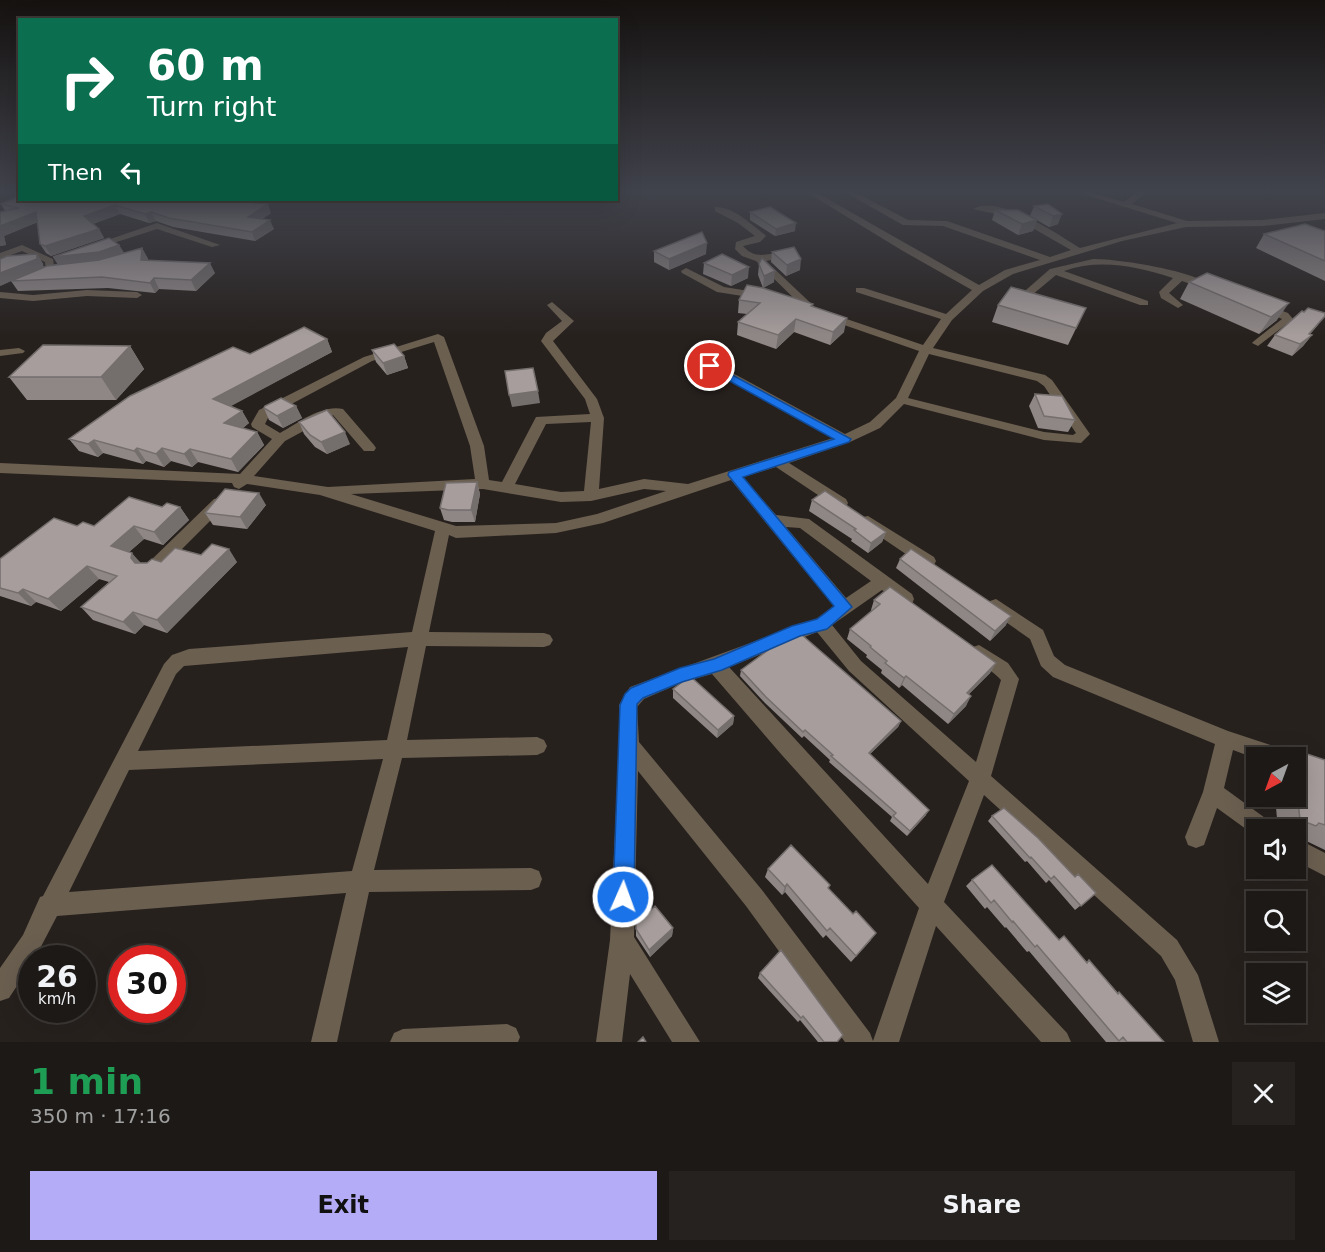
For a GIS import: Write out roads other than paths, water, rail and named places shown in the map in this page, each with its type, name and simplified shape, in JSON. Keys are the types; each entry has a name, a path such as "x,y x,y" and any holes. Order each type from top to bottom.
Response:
{"street":[{"path":"81,251 119,239"},
{"path":"196,239 215,245"},
{"path":"758,239 739,243 738,247 745,254 759,259 813,311"},
{"path":"888,239 979,289"},
{"path":"988,239 1047,260"},
{"path":"1057,239 1078,251"},
{"path":"0,468 243,479 321,490 456,532 556,528 598,519 778,462 845,439 875,424 901,400 926,350 948,318 979,289 1009,272 1127,239"},
{"path":"0,256 22,248 51,260 62,270"},
{"path":"759,259 792,253"},
{"path":"0,294 23,283 51,260"},
{"path":"1016,303 1056,271 1081,262 1122,263 1180,277 1222,292"},
{"path":"1034,264 1144,303"},
{"path":"686,271 721,290 773,299"},
{"path":"1178,305 1164,292 1180,277"},
{"path":"860,290 948,318"},
{"path":"0,294 33,298 87,293 136,295"},
{"path":"1252,303 1284,315 1288,319 1258,343"},
{"path":"552,305 569,321 550,335 547,341 591,399 598,418 591,496"},
{"path":"793,305 926,350 1041,378 1048,383 1083,434 1076,440 1044,436 901,400"},
{"path":"280,438 259,427 258,424 264,413 368,359 436,337 440,339 477,446 483,484"},
{"path":"0,353 20,351"},
{"path":"710,366 845,439"},
{"path":"151,570 243,479 280,438 331,411 336,411 369,448"},
{"path":"507,486 541,420 598,418"},
{"path":"778,462 946,573"},
{"path":"734,475 774,520 844,607"},
{"path":"321,490 483,484 507,486 561,497 591,496 644,484 690,489"},
{"path":"774,520 804,523 919,608"},
{"path":"324,1042 360,881 395,749 443,529"},
{"path":"609,1042 622,940 629,745 628,705 634,696 680,675 716,665 797,631 821,624 882,582"},
{"path":"985,599 1037,635 1047,661 1053,668 1250,747"},
{"path":"821,624 855,666 1169,948 1181,963 1186,975 1206,1042"},
{"path":"0,989 31,943 48,905 170,669 183,657 419,639 544,640"},
{"path":"886,1042 932,904 981,777 1011,679 1002,668 965,641"},
{"path":"716,665 788,748 1058,1042"},
{"path":"1196,837 1213,792 1226,739"},
{"path":"629,745 754,898 861,1042"},
{"path":"124,761 395,749 537,746"},
{"path":"1213,792 1250,819"},
{"path":"1306,855 1325,865"},
{"path":"48,905 360,881 531,879"},
{"path":"622,940 687,1042"},
{"path":"404,1042 507,1037"}]}
